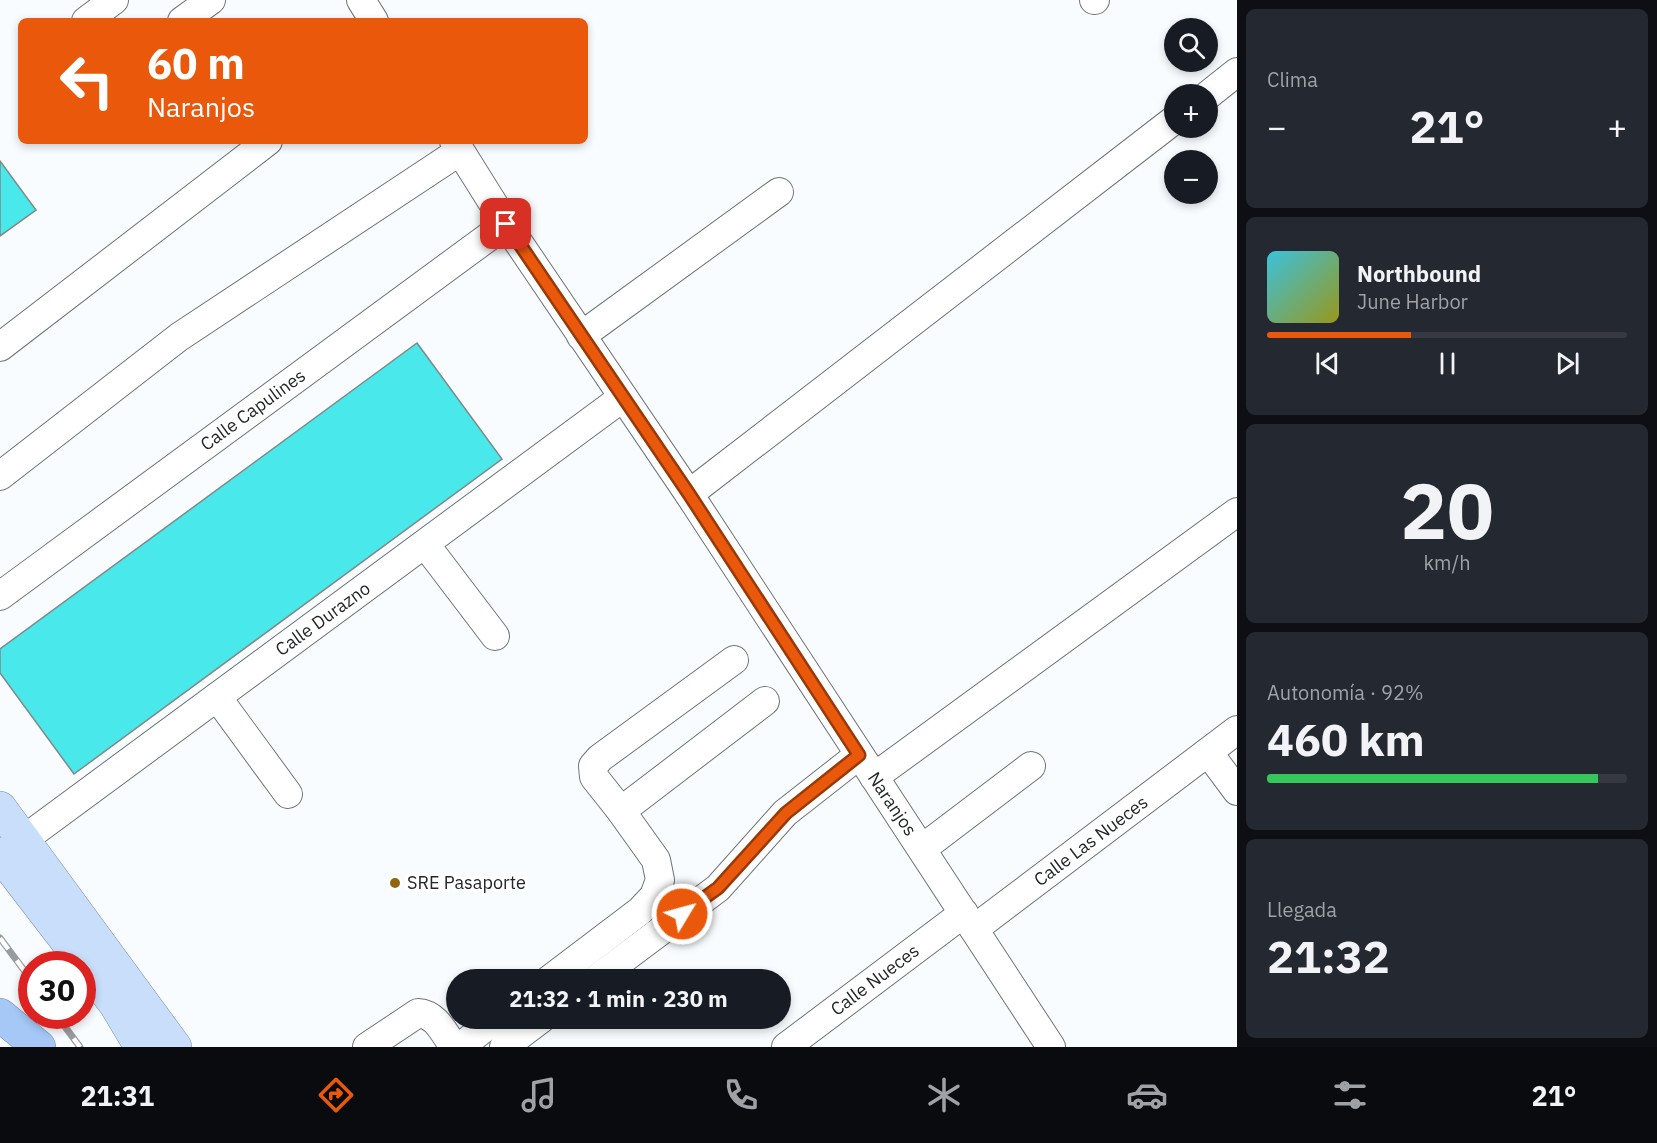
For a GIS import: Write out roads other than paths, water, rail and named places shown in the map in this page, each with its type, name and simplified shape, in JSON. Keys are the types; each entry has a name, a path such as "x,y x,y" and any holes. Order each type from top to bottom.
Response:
{"highway":[{"path":"0,1015 39,1047"}],"main road":[{"path":"0,808 12,847 141,1047"},
{"path":"12,847 175,1047"}],"street":[{"path":"90,18 114,0"},
{"path":"186,18 211,0"},
{"path":"361,0 372,18"},
{"path":"1218,87 1237,72"},
{"path":"689,494 1164,128"},
{"path":"0,347 264,144"},
{"path":"0,476 180,337 457,146"},
{"name":"Naranjos","path":"457,146 506,224 689,494 923,848 1051,1047"},
{"path":"581,336 779,192"},
{"name":"Calle Capulines","path":"0,596 506,224"},
{"name":"Calle Durazno","path":"12,847 622,398"},
{"path":"610,969 718,888 786,813 867,766 1237,512"},
{"path":"425,544 495,636"},
{"path":"564,969 640,911 654,896 660,880 656,860 594,777 593,766 600,758 734,660"},
{"path":"217,697 288,794"},
{"path":"621,811 765,701"},
{"name":"Calle Las Nueces","path":"969,921 1237,730"},
{"path":"1208,752 1237,791"},
{"path":"923,848 1031,766"},
{"name":"Calle Nueces","path":"786,1047 969,921"},
{"path":"367,1047 418,1013 427,1014 435,1020 454,1047"},
{"path":"460,1047 483,1029"},
{"path":"504,1047 528,1029"}],"railway":[{"path":"0,938 18,962"},
{"path":"67,1029 80,1047"}],"place":[{"name":"SRE Pasaporte","path":"395,883"}]}
